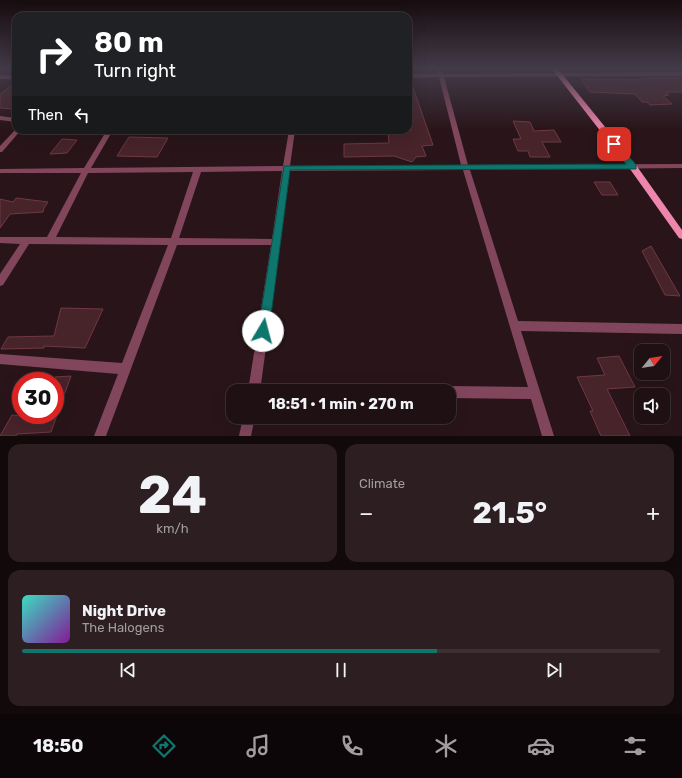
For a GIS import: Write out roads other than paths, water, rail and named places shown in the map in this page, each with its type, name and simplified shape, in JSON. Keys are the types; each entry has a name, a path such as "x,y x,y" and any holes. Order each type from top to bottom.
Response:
{"street":[{"path":"445,89 465,166 548,436"},
{"path":"572,89 633,167 682,236"},
{"path":"0,118 12,120"},
{"path":"0,150 14,134"},
{"path":"50,240 86,170 108,134"},
{"path":"256,384 291,134"},
{"path":"0,170 465,166 682,166"},
{"path":"100,436 174,241 198,169"},
{"path":"0,240 276,242"},
{"path":"0,282 27,240"},
{"path":"514,326 682,329"},
{"path":"0,359 126,369"},
{"path":"456,392 535,393"},
{"path":"246,436 248,424"}]}
